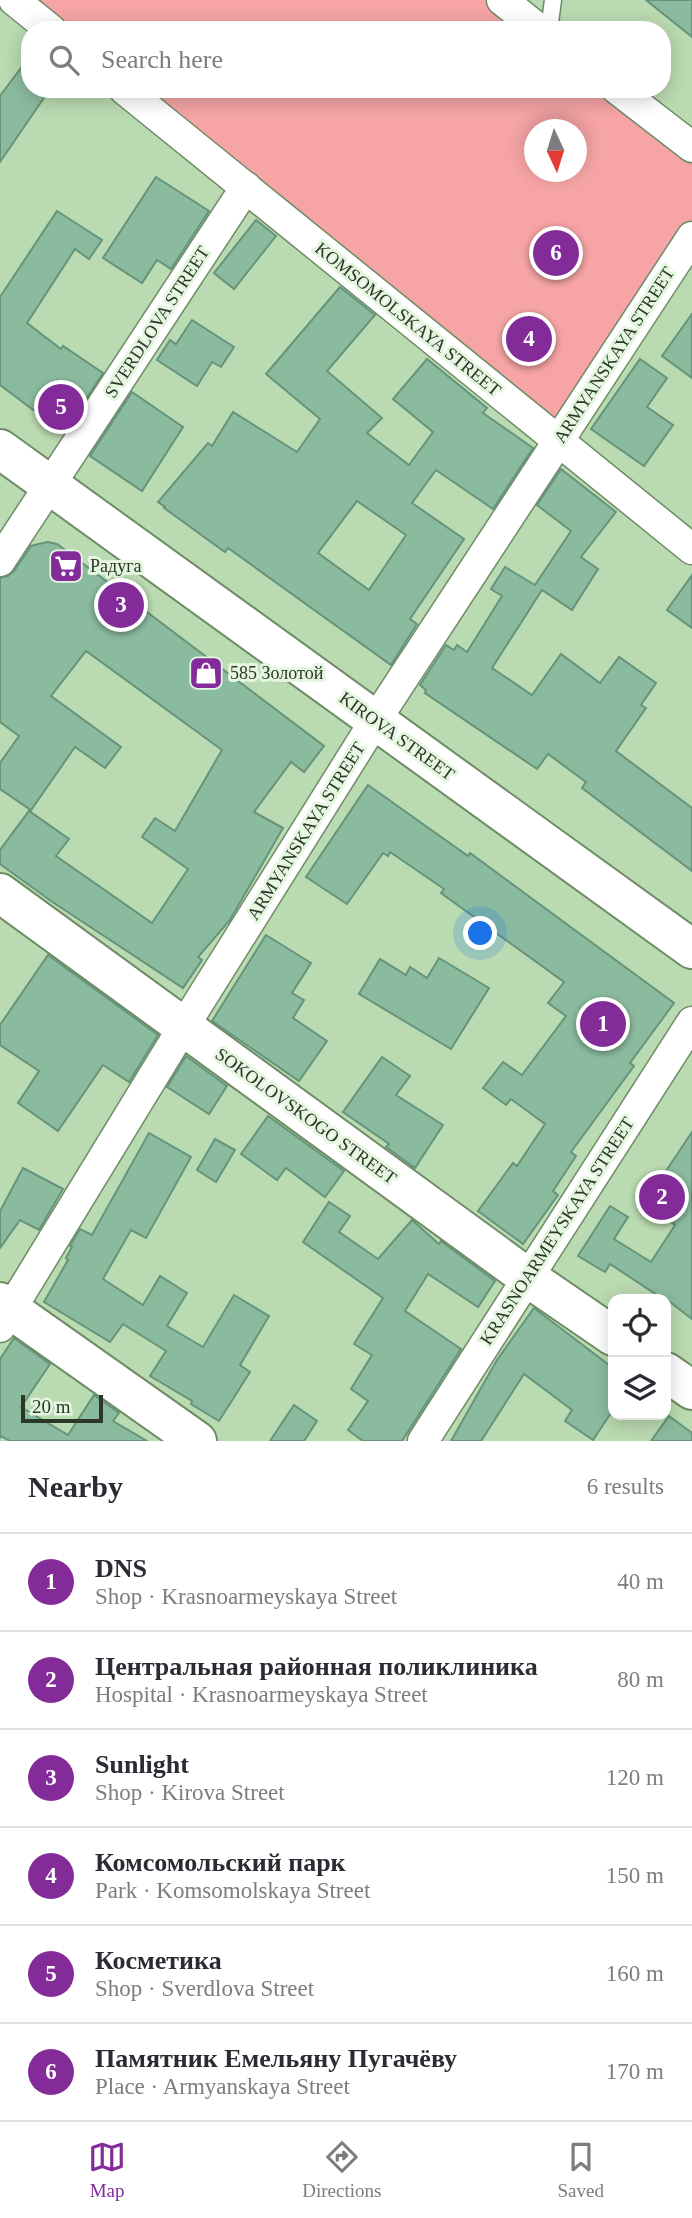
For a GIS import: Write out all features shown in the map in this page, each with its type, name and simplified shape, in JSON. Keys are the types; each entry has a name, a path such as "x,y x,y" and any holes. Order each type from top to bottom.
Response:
{"street":[{"path":"14,0 40,21"},
{"path":"502,0 529,21"},
{"name":"KOMSOMOLSKAYA STREET","path":"135,98 692,549"},
{"path":"629,98 692,147"},
{"name":"SVERDLOVA STREET","path":"0,561 246,187"},
{"name":"ARMYANSKAYA STREET","path":"4,1313 375,721 692,237"},
{"name":"KIROVA STREET","path":"0,449 692,949"},
{"name":"SOKOLOVSKOGO STREET","path":"0,893 527,1277 608,1333"},
{"name":"KRASNOARMEYSKAYA STREET","path":"423,1441 692,1022"},
{"path":"4,1313 197,1441"},
{"path":"671,1375 692,1390"}],"lane":[{"path":"550,21 553,0"}],"shaded area":[{"path":"14,0 502,0 529,21 40,21"},
{"path":"135,98 629,98 692,147 692,237 558,441"}],"building":[{"path":"646,0 692,0 692,37"},
{"path":"21,68 21,98 44,98 0,162 0,96"},
{"path":"156,177 209,211 171,269 157,260 142,283 103,258"},
{"path":"57,211 102,240 89,259 75,249 27,323 61,349 63,346 103,373 64,433 0,385 0,297"},
{"path":"256,220 276,236 234,289 214,273"},
{"path":"340,287 375,315 327,371 382,418 367,433 409,465 433,432 393,399 427,359 487,408 483,413 533,448 493,509 436,470 412,503 464,539 410,619 417,624 391,665 228,548 225,552 158,502 208,443 212,446 233,412 297,452 320,419 266,374","holes":["357,501 406,535 369,590 318,553"]},
{"path":"692,314 692,378 662,356"},
{"path":"192,320 234,347 221,367 212,362 197,386 157,360 170,340 176,344"},
{"path":"640,359 667,378 647,407 673,425 644,466 591,429"},
{"path":"132,392 183,427 142,491 90,456"},
{"path":"561,469 616,512 581,557 598,569 572,610 542,590 492,668 532,695 561,654 600,683 619,657 656,683 641,705 646,708 616,751 692,808 692,871 582,788 586,782 548,754 537,769 425,693 426,690 420,685 446,645 454,650 457,645 467,652 502,596 491,589 505,567 535,585 571,531 537,505"},
{"path":"47,542 57,544 324,746 304,772 291,762 254,812 283,828 230,920 198,957 202,960 183,988 0,864 0,850 29,811 69,839 56,856 152,923 188,869 142,837 155,818 175,831 222,750 86,651 51,696 121,747 105,768 75,747 31,810 0,789 0,763 19,736 0,722 0,578 14,571 31,546"},
{"path":"692,575 692,628 667,610"},
{"path":"368,785 468,856 470,853 674,1003 630,1063 634,1066 571,1152 576,1156 553,1191 558,1195 523,1244 478,1211 513,1163 517,1166 545,1124 511,1099 506,1105 483,1088 503,1062 522,1075 566,1016 548,1003 564,982 441,893 444,889 390,852 388,856 383,853 347,904 306,877"},
{"path":"266,935 311,963 292,993 304,1000 293,1018 327,1041 299,1081 212,1021"},
{"path":"48,955 158,1035 129,1082 103,1065 58,1131 18,1103 39,1071 0,1045 0,1025"},
{"path":"439,958 489,988 451,1049 359,994 380,959 406,975 410,967 427,978"},
{"path":"186,1056 227,1086 209,1114 167,1087"},
{"path":"382,1057 410,1076 396,1095 443,1125 415,1168 386,1147 389,1144 343,1112"},
{"path":"268,1116 344,1171 325,1197 286,1168 277,1180 241,1154"},
{"path":"692,1132 692,1319 671,1303 671,1294 655,1294 610,1264 605,1272 578,1256 610,1206 628,1217 614,1239 651,1262 675,1225 644,1204"},
{"path":"149,1133 191,1157 146,1238 131,1230 103,1279 143,1305 160,1276 187,1293 167,1326 203,1347 234,1295 269,1316 240,1365 250,1372 219,1421 150,1376 166,1351 123,1324 110,1342 44,1302 68,1260 66,1258 72,1247 70,1246 80,1229 92,1235"},
{"path":"215,1139 235,1150 216,1182 197,1170"},
{"path":"23,1168 63,1189 39,1230 20,1220 0,1248 0,1211"},
{"path":"329,1202 350,1216 339,1232 378,1259 412,1220 439,1244 441,1241 495,1281 478,1307 428,1274 405,1311 461,1349 402,1441 363,1441 348,1430 368,1401 351,1389 372,1355 354,1344 383,1298 303,1242"},
{"path":"534,1308 608,1364 608,1418 593,1440 565,1421 572,1410 524,1374 481,1441 451,1441 497,1360"},
{"path":"14,1338 50,1364 21,1407 68,1435 94,1395 119,1413 113,1421 147,1441 10,1441 1,1436 0,1438 0,1359"},
{"path":"294,1405 317,1421 304,1441 270,1441"},
{"path":"671,1417 692,1433 692,1441 651,1441"}],"place":[{"name":"Памятник Емельяну Пугачёву","path":"556,253"},
{"name":"Комсомольский парк","path":"529,339"},
{"name":"Косметика","path":"61,407"},
{"name":"Радуга","path":"66,566"},
{"name":"Sunlight","path":"121,605"},
{"name":"585 Золотой","path":"206,673"},
{"name":"DNS","path":"603,1024"},
{"name":"Центральная районная поликлиника","path":"662,1197"}]}
